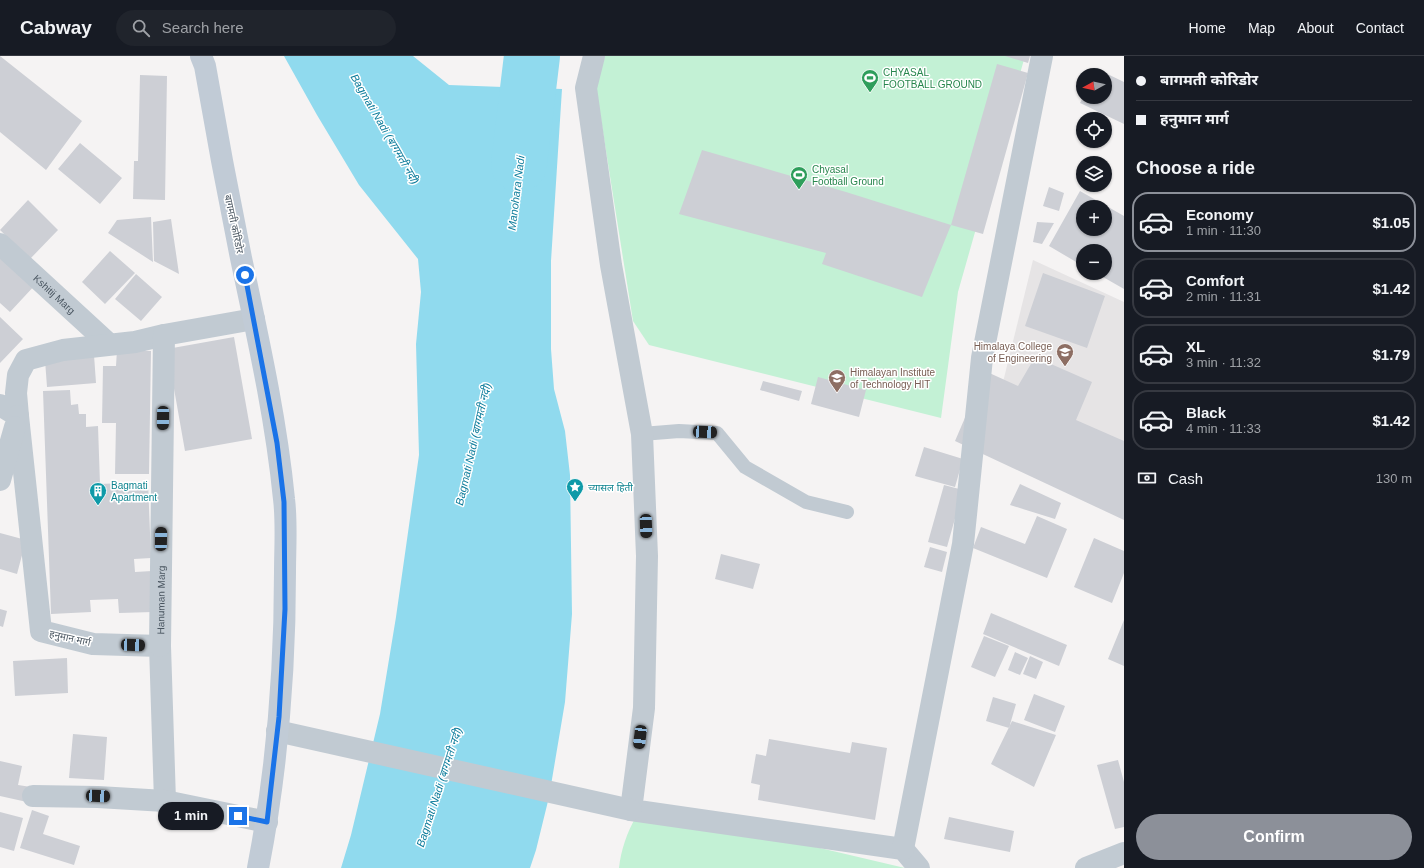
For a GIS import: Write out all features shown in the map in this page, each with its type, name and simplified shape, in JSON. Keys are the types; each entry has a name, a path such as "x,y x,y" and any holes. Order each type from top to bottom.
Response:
{"main road":[{"name":"बागमती कोरिडोर","path":"201,56 254,319 277,443 284,502 285,609 277,731 267,822 258,868"}],"street":[{"path":"594,56 586,88 611,265 642,434 647,556 644,708 632,810"},
{"path":"903,849 963,544 982,358 1042,56"},
{"name":"Kshitij Marg","path":"0,244 109,344"},
{"path":"0,480 9,410 16,393 18,375 26,360 63,350 135,342 164,335 254,319"},
{"name":"Hanuman Marg","path":"160,646 164,335"},
{"name":"हनुमान मार्ग","path":"9,410 41,631 93,644 160,646"},
{"path":"160,646 165,801"},
{"path":"277,731 632,810 903,849 918,868"},
{"path":"33,796 98,796 165,801 267,822"},
{"path":"1086,868 1124,853"}],"lane":[{"path":"642,434 680,431 717,433 745,467 806,502 847,512"}],"shaded area":[{"name":"Himalaya College of Engineering","path":"1033,260 1124,302 1124,489 991,431"}],"green space":[{"name":"Chyasal Football Ground","path":"605,56 1025,56 958,292 941,418 649,345 633,321 596,88"},
{"path":"636,817 803,844 905,868 619,868 625,841"}],"water":[{"name":"Bagmati Nadi (बागमती नदी)","path":"284,56 413,56 449,85 562,89 551,261 551,349 554,389 565,431 570,475 572,614 565,702 549,797 530,868 341,868 351,835 380,714 396,617 419,455 416,344 421,292 418,259 359,185"}],"building":[{"path":"0,56 82,121 46,170 0,132"},
{"path":"1005,56 1030,56 1028,63"},
{"path":"997,64 1028,73 983,234 951,225"},
{"path":"140,75 167,76 165,200 133,199 134,161 138,161"},
{"path":"1112,76 1124,82 1124,124 1112,118 1112,112 1099,112 1082,104 1112,104"},
{"path":"80,143 122,178 100,204 58,169"},
{"path":"702,150 846,192 951,225 922,297 822,264 826,253 679,214"},
{"path":"1049,187 1064,193 1059,211 1043,206"},
{"path":"1079,192 1082,192 1096,200 1076,200 1076,236 1112,236 1112,209 1124,216 1124,289 1108,280 1112,280 1112,244 1076,244 1076,262 1049,246"},
{"path":"28,200 58,230 30,259 0,230"},
{"path":"151,217 153,262 108,233 117,220"},
{"path":"171,219 179,274 154,261 153,222"},
{"path":"1037,222 1054,223 1042,244 1033,242"},
{"path":"110,251 135,273 105,304 82,282"},
{"path":"0,255 36,284 10,312 0,303"},
{"path":"1043,273 1105,296 1087,348 1025,326"},
{"path":"136,274 162,297 141,321 115,299"},
{"path":"0,317 23,339 0,363"},
{"path":"234,337 252,439 185,451 167,349"},
{"path":"117,350 151,351 149,474 115,474 116,423 102,423 103,366 116,366"},
{"path":"94,355 96,383 47,387 45,360"},
{"path":"1035,357 1092,382 1076,420 1124,441 1124,520 955,441 985,371 1018,386"},
{"path":"818,377 866,390 859,417 811,404"},
{"path":"763,381 802,391 799,401 760,390"},
{"name":"Bagmati Apartment","path":"70,390 71,405 78,404 79,414 86,414 86,427 98,426 100,484 148,482 151,558 134,559 135,572 152,571 153,612 119,613 118,599 90,600 91,612 51,614 43,391"},
{"path":"924,447 963,459 955,487 915,476"},
{"path":"1020,484 1061,503 1055,519 1010,505"},
{"path":"944,485 963,490 947,547 928,542"},
{"path":"1037,516 1067,529 1047,578 973,548 981,527 1025,544"},
{"path":"0,533 26,540 17,574 0,569"},
{"path":"1094,538 1124,551 1124,573 1112,603 1074,587"},
{"path":"930,547 947,552 942,572 924,567"},
{"path":"721,554 760,564 753,589 715,579"},
{"path":"0,609 7,611 3,627 0,626"},
{"path":"991,613 1067,645 1059,666 983,634"},
{"path":"1124,620 1124,666 1108,659"},
{"path":"984,636 1009,646 995,677 971,667"},
{"path":"1015,652 1028,658 1020,675 1008,670"},
{"path":"1030,656 1043,662 1036,679 1023,674"},
{"path":"67,658 68,693 15,696 13,661"},
{"path":"1034,694 1065,706 1055,732 1024,720"},
{"path":"993,697 1016,704 1009,728 986,721"},
{"path":"1012,721 1056,735 1034,787 991,764"},
{"path":"73,734 107,737 104,780 69,778"},
{"path":"769,739 850,753 852,742 887,748 875,820 758,800 760,785 751,783 756,754 766,756"},
{"path":"1118,760 1124,782 1124,827 1115,829 1097,765"},
{"path":"0,761 22,766 18,785 31,787 27,802 0,796"},
{"path":"32,810 49,816 43,834 80,846 74,865 20,848"},
{"path":"0,812 23,818 14,851 0,847"},
{"path":"949,817 1014,831 1010,852 944,839"}],"waterway":[{"name":"Manohara Nadi","path":"519,164 532,56"}],"place":[{"name":"CHYASAL FOOTBALL GROUND","path":"870,93"},
{"name":"Chyasal Football Ground","path":"799,190"},
{"name":"Himalaya College of Engineering","path":"1065,367"},
{"name":"Himalayan Institute of Technology HIT","path":"837,393"},
{"name":"च्यासल हिती","path":"575,502"},
{"name":"Bagmati Apartment","path":"98,506"}],"route":[{"path":"238,816 267,822 279,717 285,609 284,502 277,443 245,275"}]}
